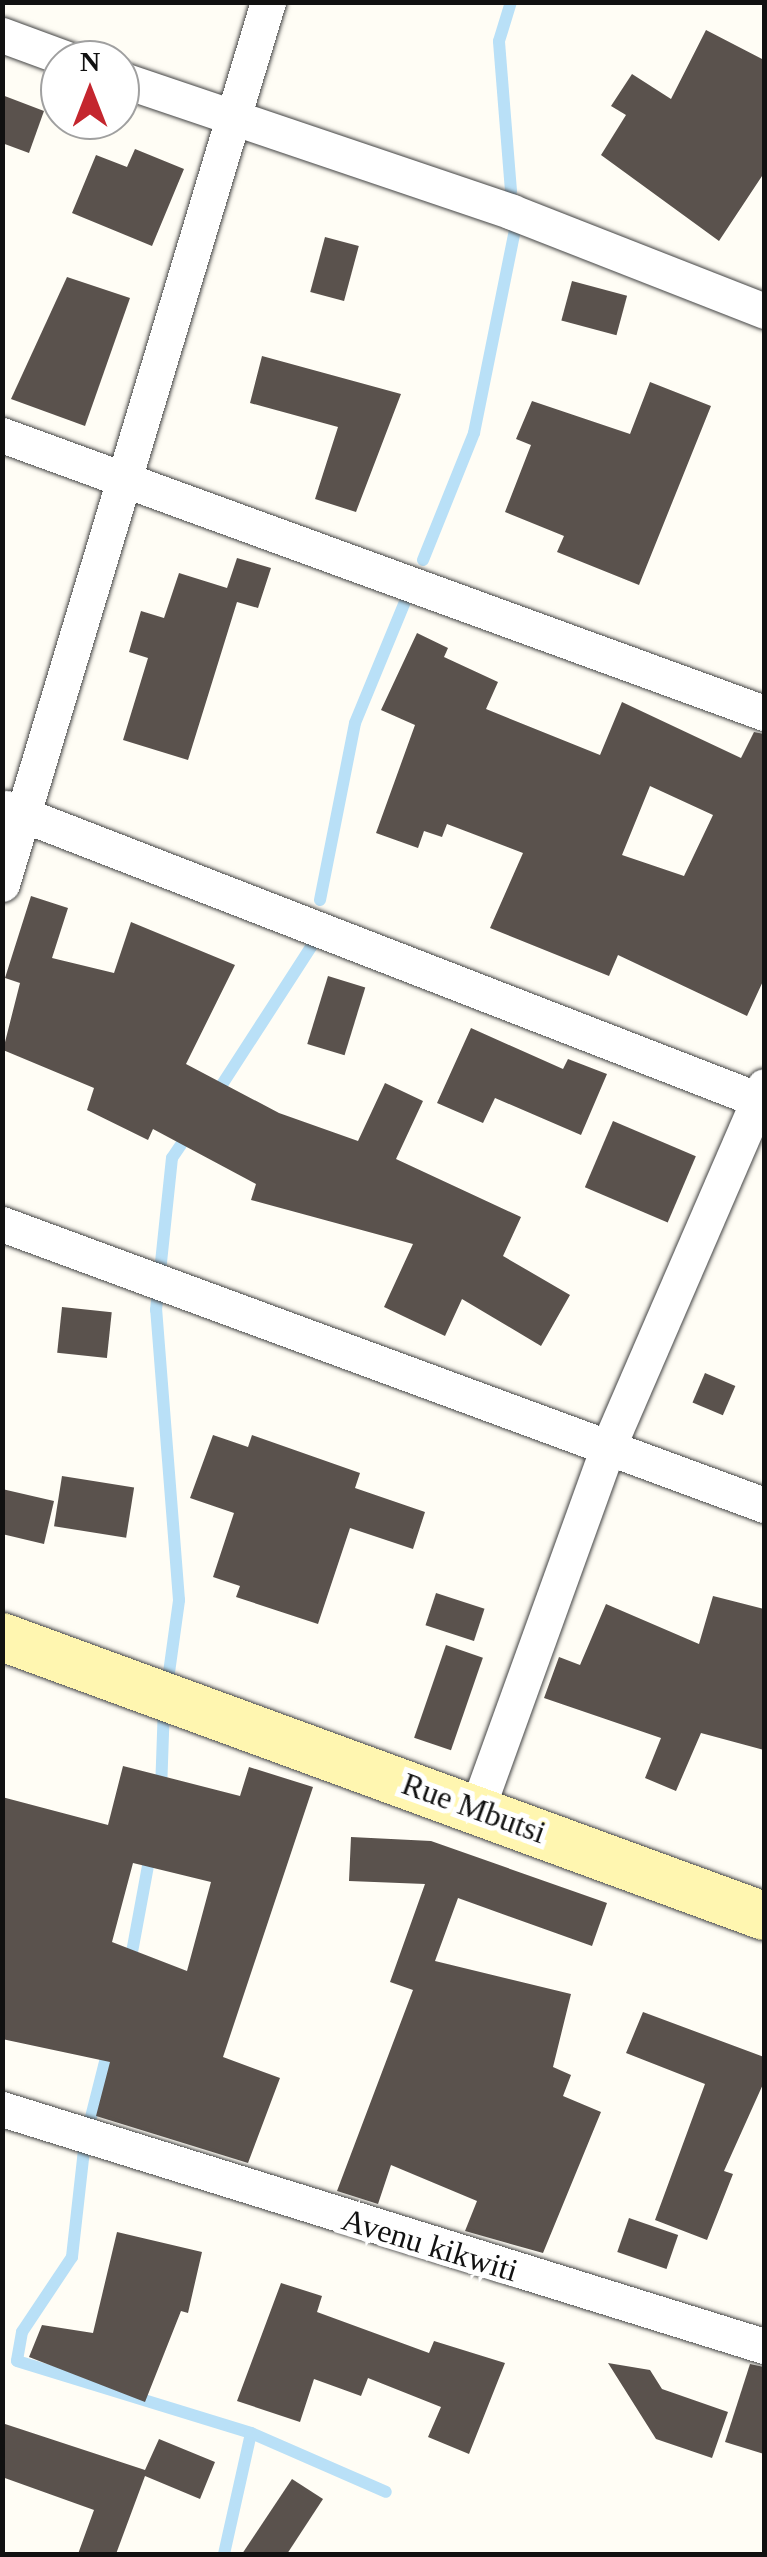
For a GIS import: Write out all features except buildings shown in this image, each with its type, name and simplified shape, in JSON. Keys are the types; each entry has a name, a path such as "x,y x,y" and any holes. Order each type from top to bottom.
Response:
{"street":[{"path":"2,884 14,811 237,122 268,2"},
{"path":"2,35 40,49"},
{"path":"140,86 237,122 512,212 764,311"},
{"path":"2,436 764,714"},
{"path":"14,811 762,1096 609,1445 477,1808"},
{"path":"2,1224 181,1286 764,1506"},
{"name":"Rue Mbutsi","path":"2,1637 764,1916"},
{"name":"Avenu kikwiti","path":"2,2109 87,2139 764,2346"}],"waterway":[{"path":"511,2 499,41 511,191"},
{"path":"423,560 474,433 515,230"},
{"path":"320,900 355,723 404,604"},
{"path":"214,1097 315,941"},
{"path":"167,1687 179,1600 156,1310 172,1158 191,1130"},
{"path":"161,1791 164,1706"},
{"path":"130,1963 151,1850"},
{"path":"109,2046 85,2141 72,2257 22,2332 17,2361 251,2433 386,2492"},
{"path":"224,2554 251,2433"}]}
